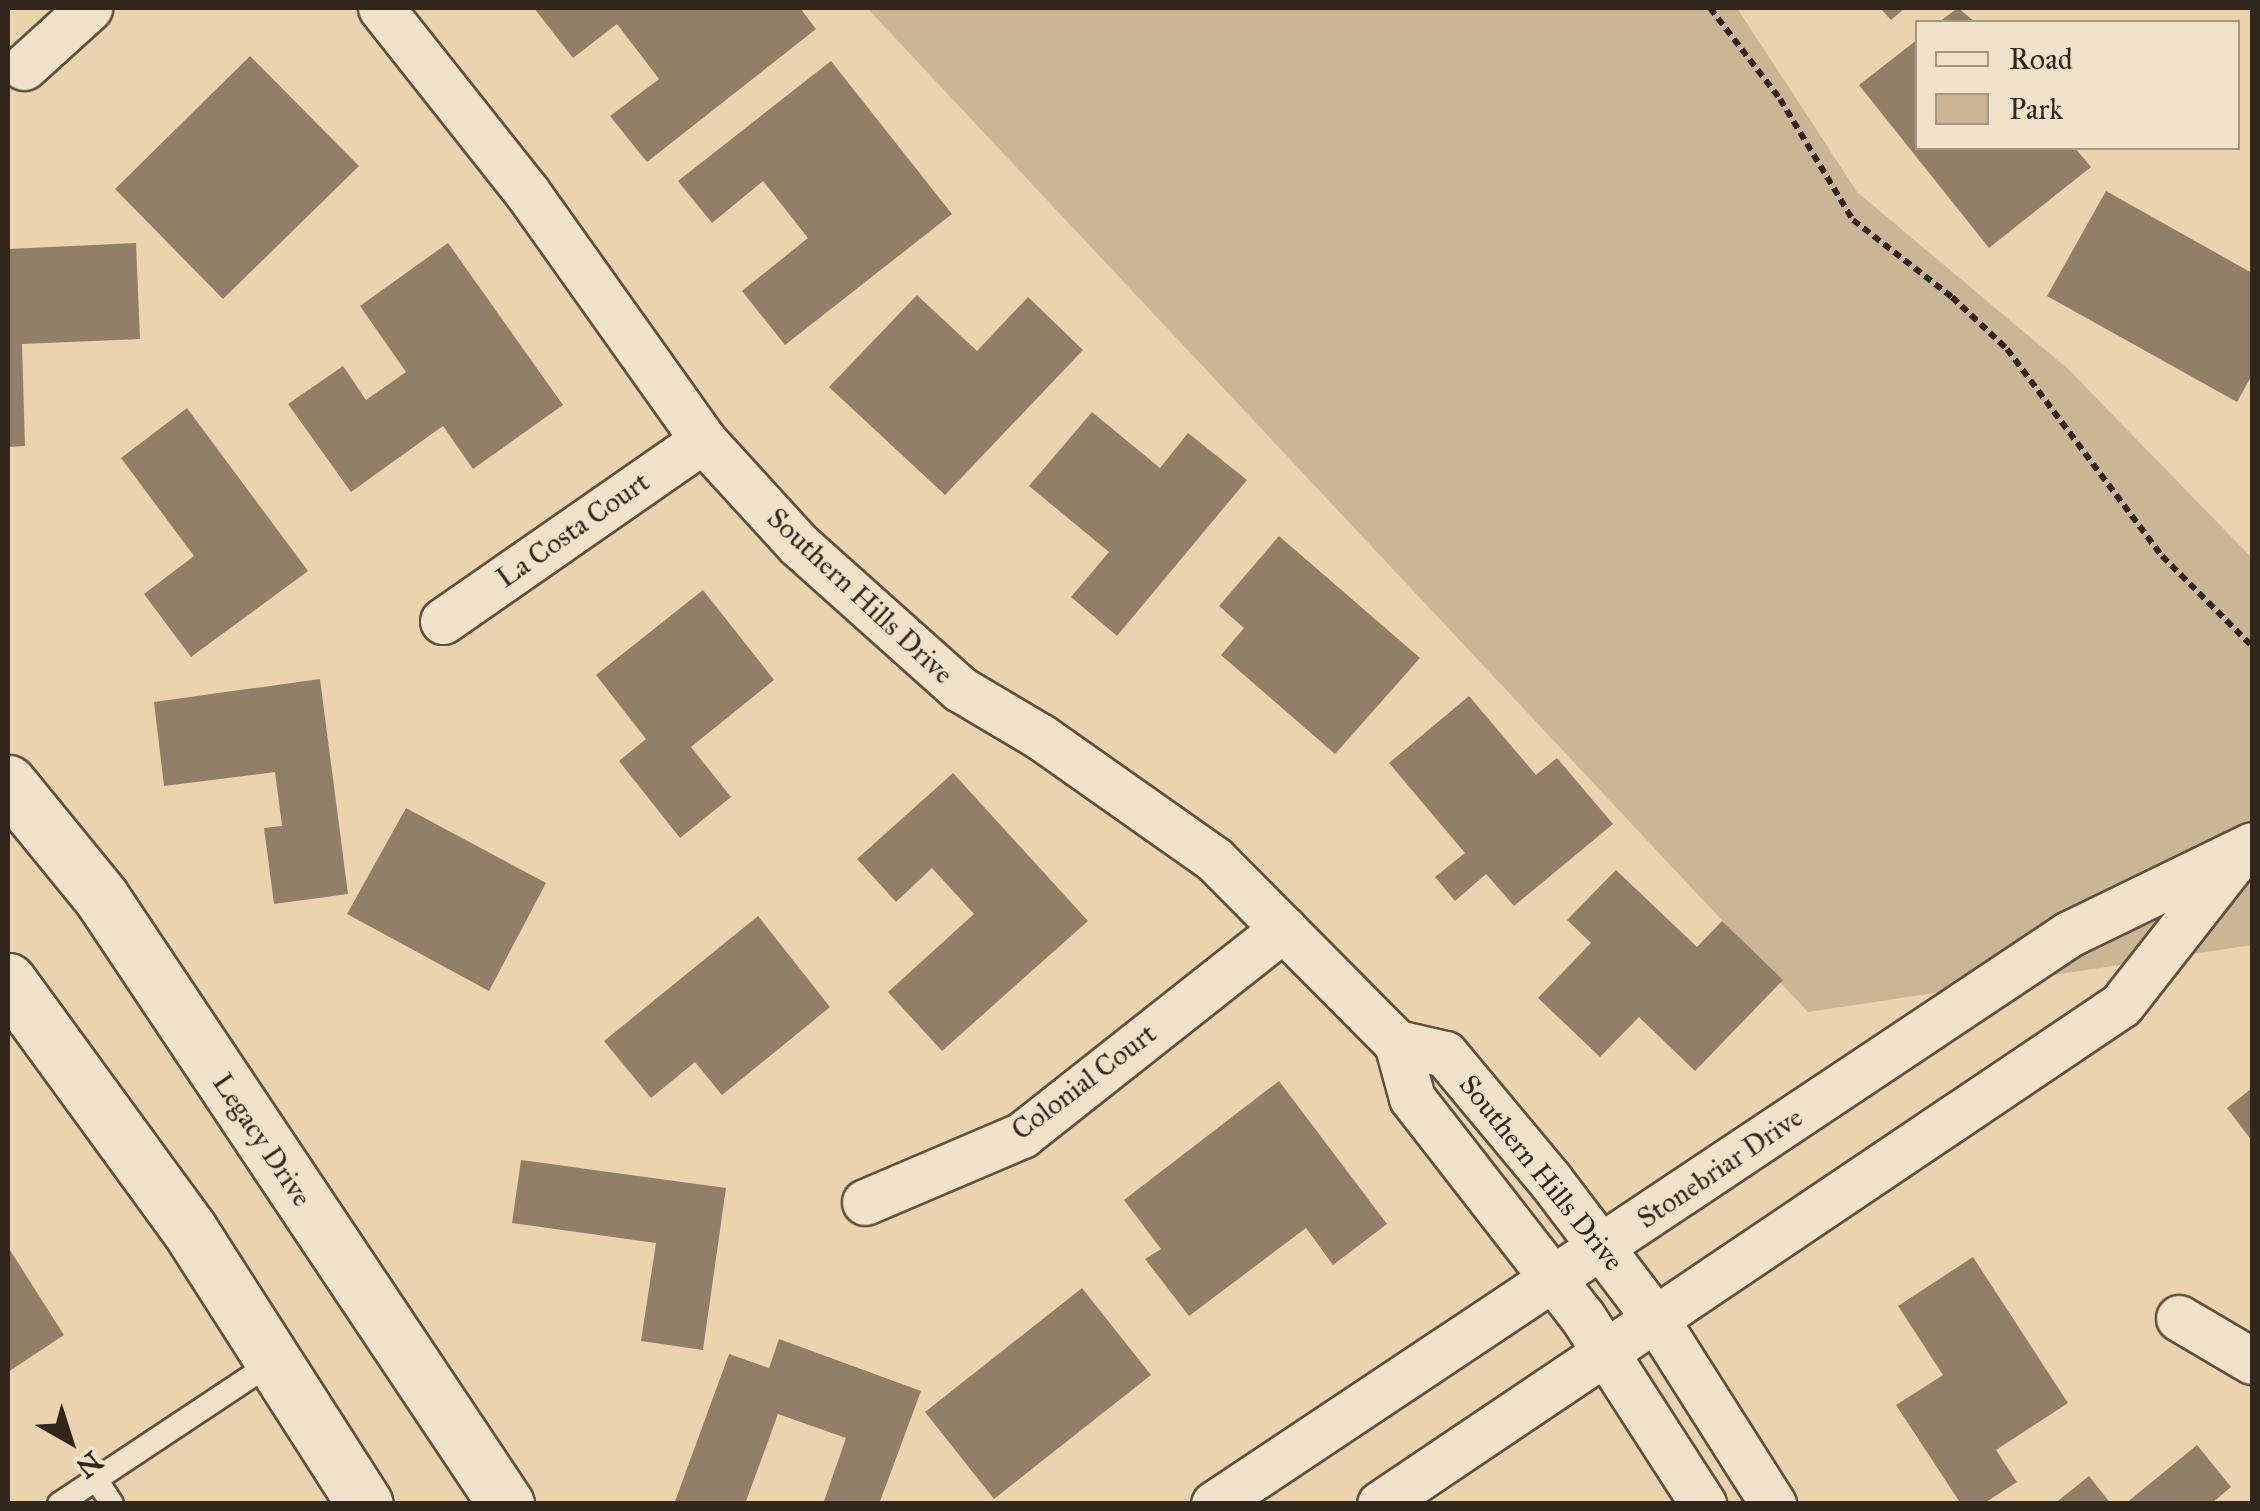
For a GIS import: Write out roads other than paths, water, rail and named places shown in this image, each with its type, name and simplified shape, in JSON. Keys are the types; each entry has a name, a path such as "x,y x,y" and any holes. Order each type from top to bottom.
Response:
{"main road":[{"name":"Legacy Drive","path":"8,784 101,898 506,1504"},
{"path":"8,981 189,1229 365,1504"}],"street":[{"path":"24,66 89,8"},
{"name":"Southern Hills Drive","path":"380,8 526,192 702,440 798,545 960,688 1041,738 1214,860 1396,1043 1412,1098 1582,1316 1703,1504"},
{"name":"La Costa Court","path":"442,621 702,440"},
{"name":"Stonebriar Drive","path":"1214,1504 2069,934 2246,850"},
{"name":"Stonebriar Drive","path":"1380,1504 2121,1005 2246,850"},
{"name":"Colonial Court","path":"865,1202 1022,1135 1284,928"},
{"name":"Southern Hills Drive","path":"1396,1043 1446,1054 1657,1321 1773,1504"},
{"path":"2179,1318 2252,1361"}],"lane":[{"path":"58,1504 274,1361"},
{"path":"96,1478 112,1504"}]}
